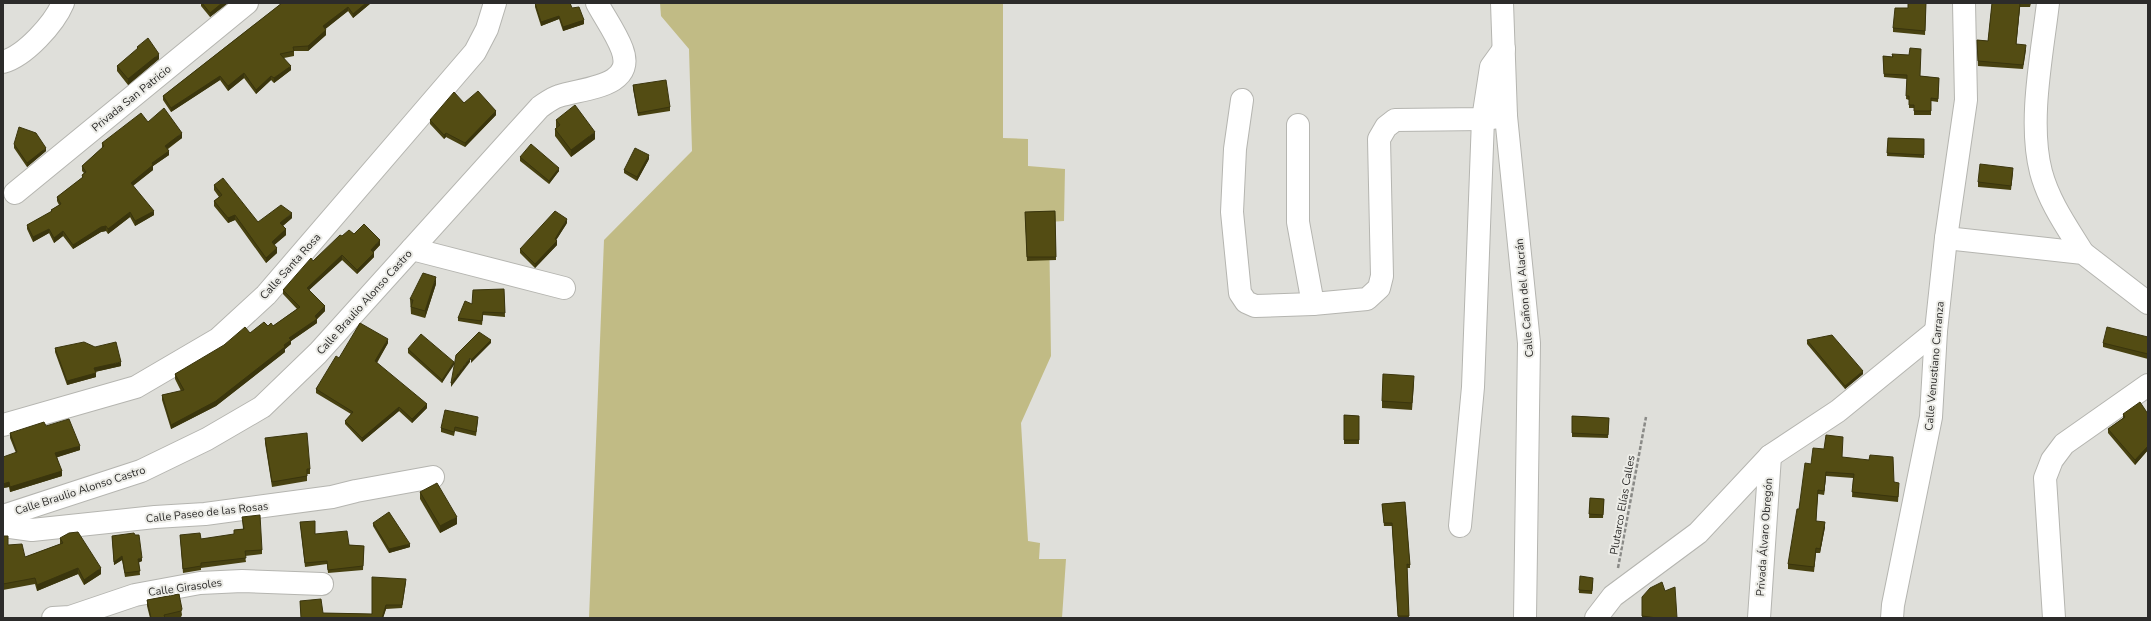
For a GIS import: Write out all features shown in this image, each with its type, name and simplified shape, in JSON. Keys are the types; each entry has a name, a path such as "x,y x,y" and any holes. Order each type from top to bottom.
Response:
{"street":[{"path":"3,62 12,60 36,41 63,3"},
{"name":"Privada San Patricio","path":"15,193 247,3"},
{"name":"Calle Santa Rosa","path":"3,425 136,387 218,339 266,295 475,52 487,29 495,3"},
{"name":"Calle Braulio Alonso Castro","path":"3,516 141,471 207,439 262,407 318,353 540,107 558,96 606,84 620,74 624,62 622,50 597,3"},
{"name":"Calle Cañon del Alacrán","path":"1502,3 1506,116 1529,343 1525,618"},
{"name":"Calle Venustiano Carranza","path":"1892,618 1893,605 1931,418 1936,331 1946,238 1966,100 1964,3"},
{"path":"2048,3 2034,127 2040,164 2053,205 2083,253 2148,303"},
{"path":"1460,526 1473,387 1483,119 1492,67 1504,49"},
{"path":"1242,100 1235,149 1232,212 1240,294 1246,302 1255,306 1313,304 1367,299 1379,288 1382,276 1379,139 1386,128 1395,120 1483,119 1506,116"},
{"path":"1298,125 1298,222 1313,304"},
{"path":"1946,238 2083,253"},
{"path":"412,249 564,288"},
{"path":"1596,618 1613,596 1698,533 1770,456 1838,411 1936,331"},
{"path":"2054,618 2046,478 2052,460 2064,444 2148,385"},
{"name":"Privada Álvaro Obregón","path":"1759,618 1770,456"},
{"name":"Calle Paseo de las Rosas","path":"3,526 32,530 155,517 205,514 332,497 356,490 433,477"},
{"name":"Calle Girasoles","path":"53,618 70,617 134,595 200,583 242,581 322,584"},
{"path":"1612,618 1613,596"}],"path":[{"name":"Plutarco Elías Calles","path":"1613,596 1646,417"}],"shaded area":[{"path":"660,3 1003,3 1003,138 1028,139 1028,166 1065,169 1064,221 1049,222 1051,356 1021,423 1028,541 1040,543 1039,559 1066,559 1062,618 589,618 604,240 692,151 689,49 661,16"}],"building":[{"path":"202,3 222,3 210,13"},
{"path":"282,3 366,3 353,14 348,7 323,26 326,30 308,46 293,47 294,51 280,54 291,66 274,78 271,76 256,90 244,73 228,86 220,76 171,108 163,96"},
{"path":"535,3 570,3 572,8 579,7 584,20 563,27 559,16 541,22"},
{"path":"1908,3 1926,3 1925,31 1893,28 1895,8 1908,8"},
{"path":"1992,3 2020,3 2016,44 2026,45 2023,65 1978,61 1977,40 1988,41"},
{"path":"148,38 159,54 128,79 117,66"},
{"path":"1910,48 1921,49 1920,76 1939,78 1938,99 1931,98 1931,111 1914,111 1914,105 1909,105 1909,96 1906,96 1907,75 1884,74 1883,56 1893,57 1892,54 1909,55"},
{"path":"666,80 670,107 638,113 633,85"},
{"path":"478,91 496,111 465,143 446,133 444,135 430,120 454,92 464,103"},
{"path":"575,105 595,132 571,150 555,129 560,125 556,120"},
{"path":"164,108 182,133 165,146 169,151 152,163 153,165 131,183 154,211 135,221 130,212 108,229 106,226 101,227 73,245 63,231 54,238 49,229 33,237 27,225 52,211 51,210 61,204 57,197 83,177 82,175 86,172 82,166 104,146 102,143 141,113 148,122"},
{"path":"19,127 36,133 46,148 27,163 14,144"},
{"path":"1888,138 1924,139 1924,155 1887,153"},
{"path":"531,144 559,168 549,181 520,157"},
{"path":"635,148 649,155 637,177 624,170"},
{"path":"1980,164 2013,168 2011,186 1978,182"},
{"path":"223,178 258,222 281,205 292,213 280,223 286,229 272,242 277,248 266,258 235,215 228,218 214,201 222,195 214,185"},
{"path":"555,211 567,219 555,239 557,241 535,264 520,249"},
{"path":"1055,211 1056,257 1027,257 1025,212"},
{"path":"364,224 380,240 371,250 374,253 357,270 342,255 307,288 325,306 315,316 317,319 289,338 291,340 284,345 285,347 216,401 171,425 162,395 184,390 175,374 224,345 245,327 250,333 264,322 268,326 271,323 273,326 300,307 283,290 311,258 313,261 340,235 342,236 349,230 354,234"},
{"path":"423,273 436,277 425,311 411,307 413,300 410,299"},
{"path":"504,289 505,313 483,312 482,321 458,318 465,301 472,304 473,290"},
{"path":"360,323 388,339 375,361 427,404 412,419 399,407 362,438 345,421 353,412 316,389 336,356 339,358"},
{"path":"2107,327 2148,337 2148,354 2103,343"},
{"path":"479,332 491,340 471,360 470,358 451,383 456,355"},
{"path":"421,334 454,362 442,380 408,349"},
{"path":"1832,335 1863,371 1845,386 1807,340"},
{"path":"84,342 95,347 116,342 121,362 94,368 96,373 67,381 55,348"},
{"path":"1383,374 1414,376 1412,403 1382,401"},
{"path":"2140,402 2148,414 2148,446 2135,460 2108,429 2125,417 2123,414"},
{"path":"445,410 478,417 476,432 455,427 454,432 441,428"},
{"path":"1344,415 1359,416 1359,440 1344,440"},
{"path":"1572,416 1609,418 1608,435 1572,433"},
{"path":"69,419 80,446 55,453 62,471 10,487 9,482 3,484 3,457 17,452 10,433 44,422 46,426"},
{"path":"307,433 310,469 307,469 307,476 272,482 265,438"},
{"path":"1826,435 1843,437 1842,457 1869,460 1870,455 1893,457 1894,482 1899,483 1898,497 1852,492 1854,474 1826,472 1824,491 1818,490 1816,521 1825,522 1820,549 1816,548 1814,567 1788,564 1797,509 1799,509 1805,463 1811,464 1813,448 1824,449"},
{"path":"437,483 457,517 440,526 420,492"},
{"path":"1590,498 1604,499 1603,515 1589,514"},
{"path":"1405,502 1410,565 1407,564 1409,616 1398,616 1392,523 1384,523 1382,504"},
{"path":"389,512 410,544 389,549 373,523"},
{"path":"260,515 262,550 245,551 246,558 201,563 201,566 183,569 180,535 200,533 201,539 234,534 234,530 244,529 242,517"},
{"path":"315,521 315,534 347,531 349,545 364,546 363,566 328,570 327,561 305,563 300,522"},
{"path":"78,532 101,568 84,580 78,568 37,585 35,578 3,584 3,536 8,536 8,545 22,544 25,557 63,543 60,538 69,533"},
{"path":"134,533 135,535 139,535 142,558 138,559 140,571 125,573 122,556 114,562 112,536"},
{"path":"1580,576 1593,578 1592,591 1579,590"},
{"path":"372,577 406,579 402,605 386,605 382,618 301,618 300,601 321,599 323,613 372,614"},
{"path":"1662,582 1665,591 1675,587 1677,618 1642,616 1642,597 1650,588"},
{"path":"179,594 182,609 181,611 164,615 165,618 151,618 147,600"}]}
